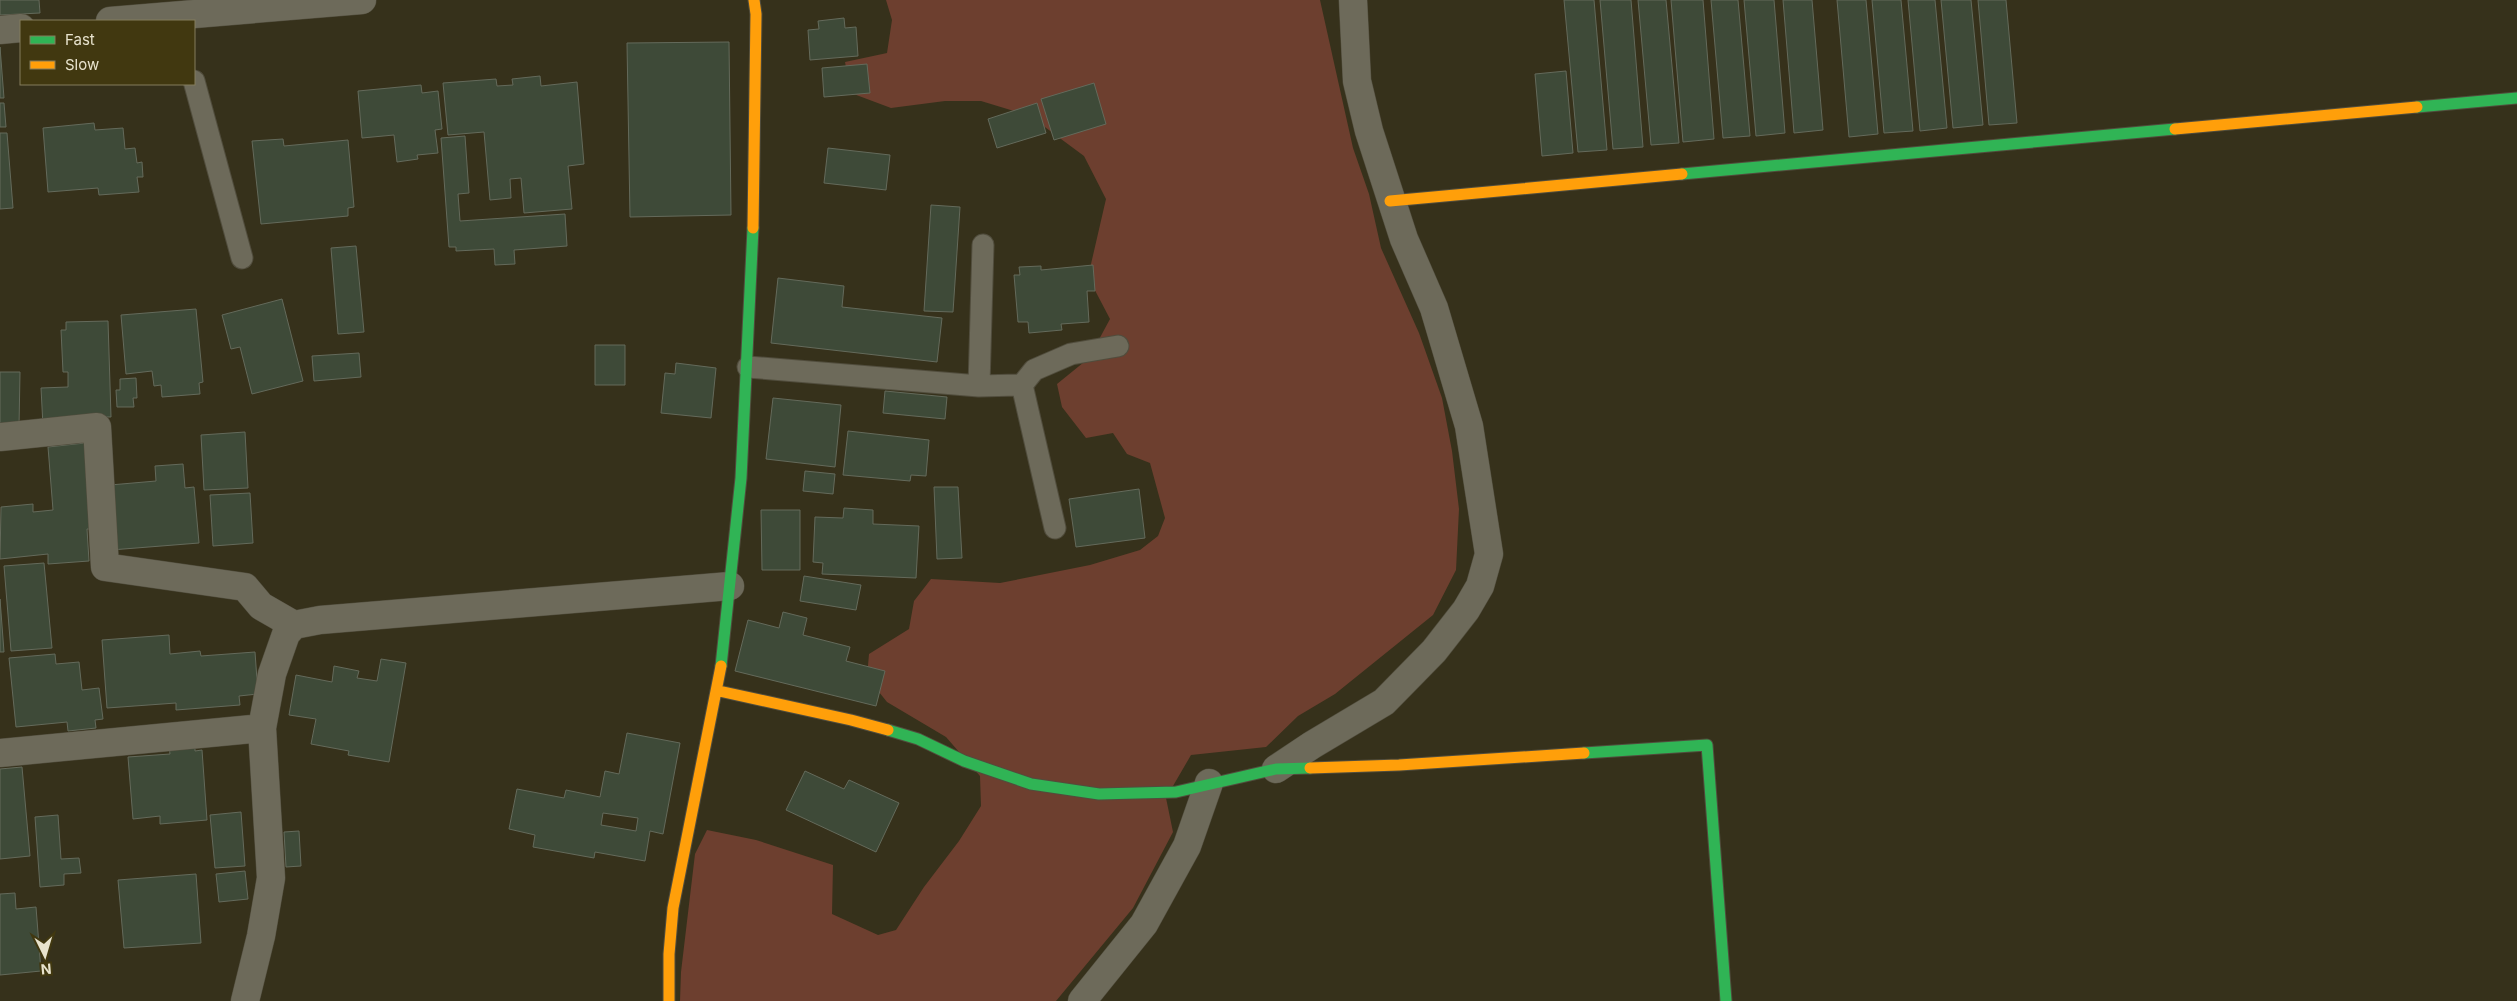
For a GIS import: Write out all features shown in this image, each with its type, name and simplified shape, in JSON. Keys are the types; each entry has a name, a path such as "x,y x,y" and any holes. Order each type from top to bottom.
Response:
{"street":[{"path":"118,20 168,14 362,0"},
{"path":"670,1001 668,966 682,854 719,691 730,586 748,367 755,169 756,14 754,0"},
{"path":"1276,769 1384,702 1434,651 1466,610 1480,586 1489,554 1469,426 1434,308 1390,201 1369,131 1358,81 1353,0"},
{"path":"0,30 20,28"},
{"path":"1390,201 2517,98"},
{"path":"0,437 96,427 104,567 245,587 261,606 294,625"},
{"path":"245,1001 261,936 271,878 262,728 272,674 286,634 294,625 330,619 730,586"},
{"path":"719,691 852,720 918,739 964,761 1031,784 1099,794 1176,792 1276,769 1399,765 1707,745 1726,1001"},
{"path":"0,753 262,728"},
{"path":"1082,1001 1144,924 1187,846 1209,783"}],"lane":[{"path":"195,84 242,258"},
{"path":"979,386 983,245"},
{"path":"1022,385 1034,370 1071,354 1118,346"},
{"path":"748,367 979,386 1022,385"},
{"path":"1022,385 1055,528"}],"shaded area":[{"path":"886,0 1320,0 1353,148 1369,194 1381,248 1419,333 1442,398 1452,451 1459,509 1456,570 1433,615 1335,694 1298,716 1266,747 1191,755 1166,798 1173,832 1133,908 1056,1001 680,1001 681,972 695,854 707,830 756,840 833,865 832,914 878,935 896,930 924,887 959,841 981,806 980,776 946,737 887,702 867,677 869,654 909,629 914,601 931,579 1000,583 1090,565 1140,550 1158,536 1165,518 1150,463 1127,454 1113,433 1086,438 1062,407 1057,384 1089,358 1110,319 1088,277 1106,199 1084,156 1030,116 981,101 945,101 891,108 851,93 845,62 887,53 892,20"}],"building":[{"path":"0,0 39,0 40,13 0,15"},
{"path":"1564,0 1594,0 1607,150 1578,152"},
{"path":"1600,0 1631,0 1643,147 1613,149"},
{"path":"1638,0 1666,0 1679,143 1651,145"},
{"path":"1671,0 1703,0 1714,139 1683,142"},
{"path":"1711,0 1738,0 1750,136 1723,138"},
{"path":"1744,0 1774,0 1785,133 1756,136"},
{"path":"1783,0 1812,0 1823,130 1794,133"},
{"path":"1837,0 1866,0 1878,134 1849,137"},
{"path":"1872,0 1901,0 1913,131 1884,133"},
{"path":"1908,0 1935,0 1947,128 1920,131"},
{"path":"1941,0 1971,0 1983,125 1953,128"},
{"path":"1978,0 2006,0 2017,123 1989,125"},
{"path":"844,18 845,28 856,27 858,56 810,60 808,30 819,29 818,21"},
{"path":"729,42 731,215 630,217 627,43"},
{"path":"0,47 4,98 0,98"},
{"path":"867,64 870,93 824,97 822,68"},
{"path":"1566,71 1573,153 1542,156 1535,74"},
{"path":"540,76 541,86 577,82 584,164 568,166 572,209 524,213 521,178 510,179 511,198 490,200 484,132 448,135 443,83 496,79 497,86 513,85 512,79"},
{"path":"1094,83 1106,124 1054,140 1041,99"},
{"path":"421,85 422,93 438,91 442,129 435,130 438,153 417,155 418,159 397,162 394,135 362,138 358,91"},
{"path":"0,103 4,103 6,127 0,127"},
{"path":"1037,103 1046,133 997,148 988,119"},
{"path":"94,123 95,130 123,128 125,149 135,148 137,163 142,162 143,177 137,177 139,192 99,195 98,188 48,192 43,128"},
{"path":"0,133 7,133 13,208 0,209"},
{"path":"465,136 469,193 458,194 460,221 565,214 567,246 514,250 515,264 495,265 494,249 456,251 456,247 449,247 441,138"},
{"path":"283,139 284,146 348,140 354,207 348,208 348,216 261,224 252,141"},
{"path":"828,148 890,155 886,190 824,183"},
{"path":"931,205 960,207 953,312 924,311"},
{"path":"356,246 364,332 338,334 331,248"},
{"path":"1093,265 1095,291 1087,291 1089,322 1061,324 1062,330 1029,333 1028,322 1018,322 1014,275 1020,275 1019,267 1041,266 1041,270"},
{"path":"778,278 844,286 842,307 942,318 937,362 771,343"},
{"path":"282,299 303,381 252,394 240,347 231,349 222,315"},
{"path":"196,309 203,382 199,383 200,394 162,397 161,385 154,386 152,371 126,374 121,315"},
{"path":"108,321 111,417 90,417 43,426 41,388 68,387 68,372 63,372 61,330 66,330 66,322"},
{"path":"595,345 625,345 625,385 595,385"},
{"path":"359,353 361,377 314,381 312,356"},
{"path":"676,363 716,368 711,418 661,413 665,373 675,374"},
{"path":"0,372 20,372 19,427 0,427"},
{"path":"136,378 137,398 133,398 134,407 117,407 116,390 120,390 120,379"},
{"path":"885,391 947,397 945,419 883,413"},
{"path":"773,398 841,405 835,467 766,459"},
{"path":"848,431 929,440 926,476 911,475 910,481 843,475"},
{"path":"245,432 248,488 204,490 201,435"},
{"path":"85,443 92,529 87,529 89,561 48,564 48,554 0,559 1,507 33,504 33,512 53,510 48,447"},
{"path":"183,464 185,488 194,487 199,543 111,550 110,485 156,481 155,466"},
{"path":"805,471 835,474 833,494 803,491"},
{"path":"934,487 958,487 962,558 937,559"},
{"path":"1139,489 1145,538 1076,547 1069,499"},
{"path":"250,493 253,543 213,546 210,495"},
{"path":"844,508 873,510 873,524 919,526 916,578 822,574 823,563 813,562 815,517 843,518"},
{"path":"761,510 800,510 800,570 762,570"},
{"path":"44,563 52,648 11,651 4,566"},
{"path":"804,576 861,585 856,610 800,601"},
{"path":"0,599 4,652 0,652"},
{"path":"783,612 807,618 803,635 850,647 846,661 885,671 876,706 735,671 748,620 779,628"},
{"path":"169,635 170,654 200,651 201,656 255,652 258,694 239,696 240,705 176,710 176,703 107,708 102,640"},
{"path":"55,654 56,664 79,662 82,690 99,688 103,719 95,720 96,728 68,731 67,722 16,727 9,658"},
{"path":"381,659 406,663 389,762 348,755 349,751 311,744 316,719 289,715 296,675 332,682 334,666 359,671 357,678 377,681"},
{"path":"627,733 680,743 663,834 650,831 645,861 595,852 594,858 533,847 535,835 509,829 517,789 564,798 566,790 600,797 605,771 619,774","holes":["603,813 638,818 636,831 601,825"]},
{"path":"195,744 195,751 202,750 207,820 160,824 160,816 133,819 128,757 170,754 169,746"},
{"path":"22,767 30,856 0,859 0,769"},
{"path":"805,771 844,789 849,780 899,803 876,852 786,810"},
{"path":"241,812 245,866 215,868 210,815"},
{"path":"58,815 61,859 79,858 81,873 64,874 64,885 40,887 35,817"},
{"path":"299,831 301,866 286,867 284,832"},
{"path":"245,871 248,899 219,902 216,874"},
{"path":"196,874 201,943 124,948 118,880"},
{"path":"15,893 16,909 36,907 41,971 0,975 0,894"}],"traffic: fast":[{"path":"2417,107 2517,98"},
{"path":"1682,174 2175,129"},
{"path":"721,666 741,478 753,228"},
{"path":"888,730 918,739 964,761 1031,784 1099,794 1176,792 1276,769 1310,768"},
{"path":"1584,753 1707,745 1726,1001"}],"traffic: slow":[{"path":"753,228 756,14 754,0"},
{"path":"2175,129 2417,107"},
{"path":"1390,201 1682,174"},
{"path":"669,1001 669,954 673,908 721,666"},
{"path":"719,691 888,730"},
{"path":"1310,768 1399,765 1584,753"}]}
